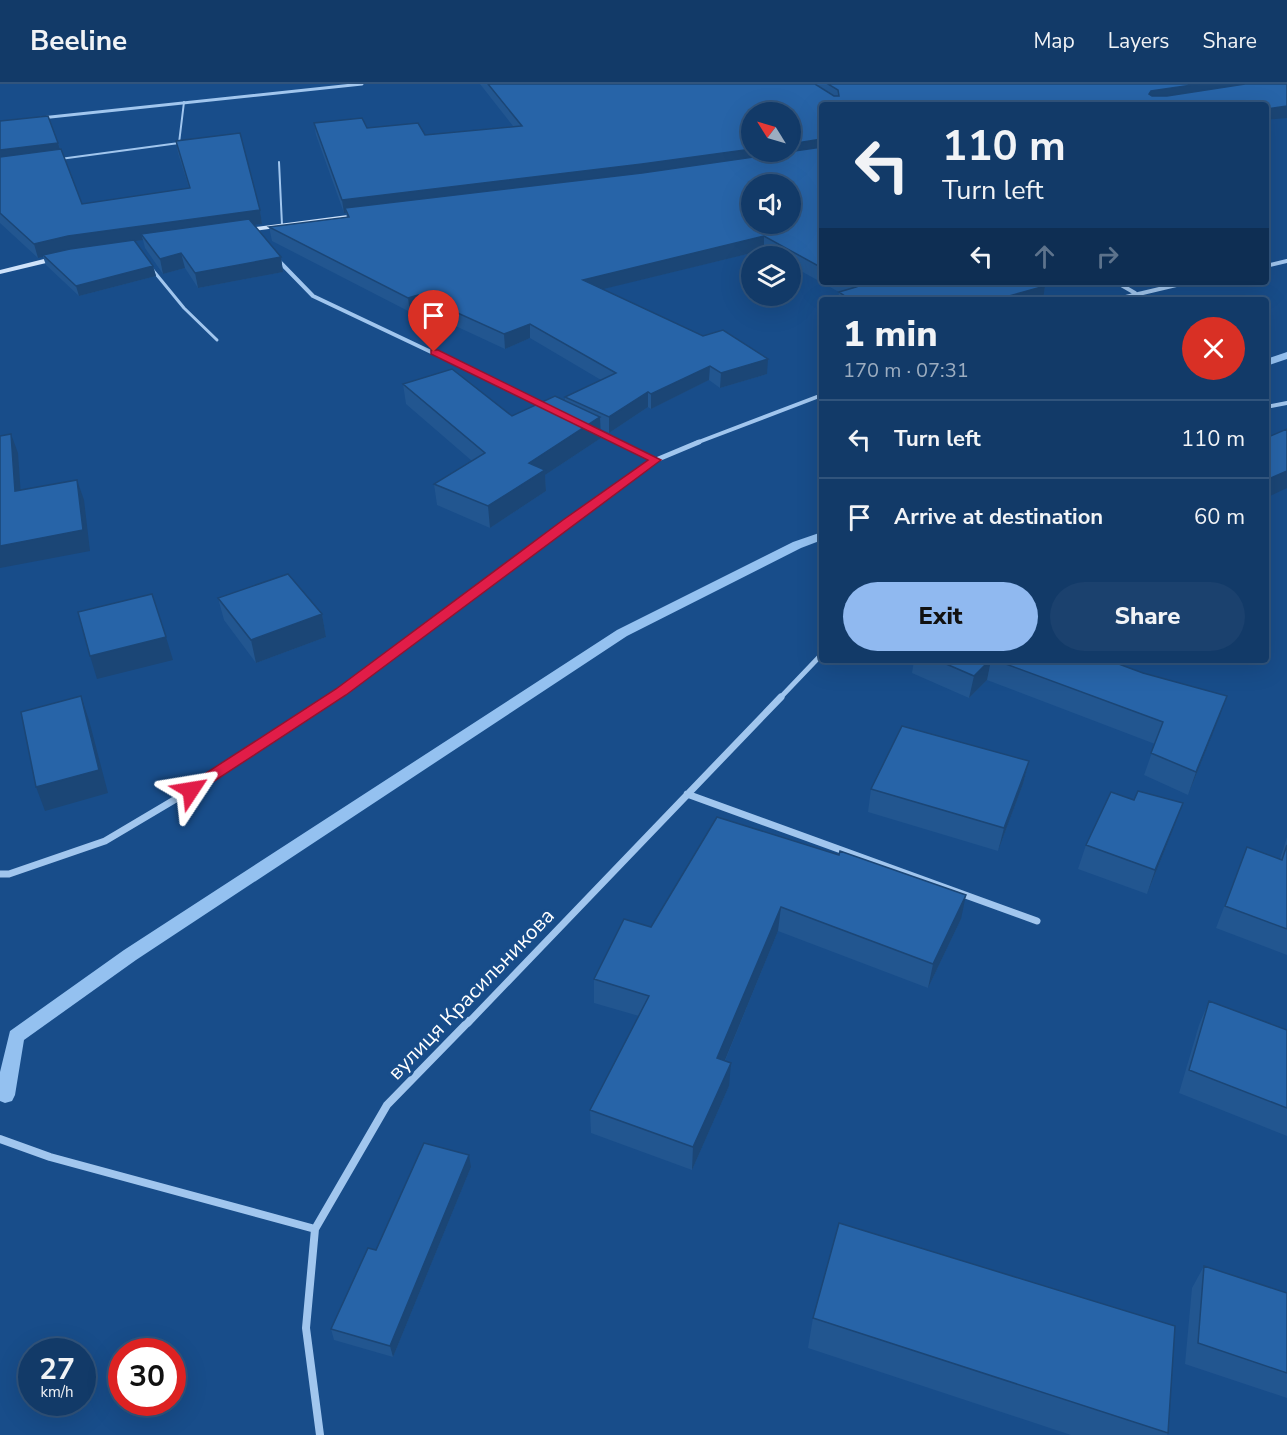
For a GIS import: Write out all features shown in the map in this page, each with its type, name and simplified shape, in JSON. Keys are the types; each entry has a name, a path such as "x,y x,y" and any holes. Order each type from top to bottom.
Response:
{"street":[{"path":"34,118 362,84"},
{"path":"226,233 370,214"},
{"path":"260,228 263,237"},
{"path":"0,273 72,254"},
{"path":"274,254 313,296 551,409"},
{"path":"1269,265 1287,261"},
{"path":"1121,285 1135,293"},
{"path":"1122,297 1174,285"},
{"path":"0,874 9,874 105,841 191,790 341,692 567,523 656,460 724,431 819,396"},
{"path":"1269,406 1287,403"},
{"path":"593,429 656,460"},
{"name":"вулиця Красильникова","path":"320,1435 306,1328 315,1229 387,1105 557,932 819,657"},
{"path":"687,794 1037,921"},
{"path":"0,1139 50,1157 315,1229"}],"lane":[{"path":"56,160 179,143 184,102"},
{"path":"279,162 282,225"},
{"path":"147,261 156,276 184,308 217,340"}],"building":[{"path":"488,84 815,84 834,96 839,96 838,90 828,84 1199,84 1151,91 1149,94 1167,96 1245,84 1287,84 1287,106 1269,109 1269,102 819,102 819,139 801,142 801,102 741,102 741,150 342,200 314,123 362,118 367,128 418,123 425,135 522,126"},
{"path":"48,116 58,143 0,150 0,121"},
{"path":"240,133 260,210 68,236 34,244 0,213 0,157 61,149 82,204 190,188 176,141"},
{"path":"819,147 819,266 801,256 801,246 782,246 764,236 583,280 703,336 723,330 768,359 721,373 710,366 651,394 648,392 609,417 565,397 616,373 530,324 504,334 418,295 408,298 269,227 349,217 345,208 642,173 741,159 741,162 801,162 801,150"},
{"path":"249,219 281,257 195,273 181,253 160,259 141,234"},
{"path":"134,240 153,266 76,286 43,255 70,249"},
{"path":"852,285 1045,286 1006,297 846,297 839,292 856,287"},
{"path":"452,369 512,416 555,396 600,417 529,463 545,470 488,506 434,484 485,453 403,384"},
{"path":"1287,429 1287,471 1269,479 1269,437"},
{"path":"11,434 15,491 77,480 83,530 0,546 0,436"},
{"path":"288,574 322,614 251,640 218,598"},
{"path":"152,594 166,637 90,656 78,612"},
{"path":"944,663 987,663 974,676"},
{"path":"1003,663 1116,663 1143,673 1227,696 1196,772 1151,753 1163,722"},
{"path":"81,696 99,770 36,787 21,712"},
{"path":"902,726 1029,761 1004,828 871,789"},
{"path":"1138,791 1183,803 1155,870 1086,845 1111,792 1134,800"},
{"path":"717,817 839,855 840,851 966,895 933,964 781,907 717,1058 731,1063 693,1147 590,1110 649,996 594,979 624,919 651,927"},
{"path":"1287,845 1287,929 1225,906 1247,847 1282,860"},
{"path":"1209,1001 1287,1030 1287,1108 1189,1070"},
{"path":"424,1143 469,1155 390,1346 331,1329 368,1248 376,1250"},
{"path":"839,1223 1175,1326 1168,1433 813,1318"},
{"path":"1204,1266 1287,1293 1287,1373 1198,1343"}],"waterway":[{"path":"1269,362 1287,355"},
{"path":"5,1095 16,1036 130,955 622,633 797,545 819,537"}],"route":[{"path":"191,790 341,692 567,523 656,460 434,352"}]}
